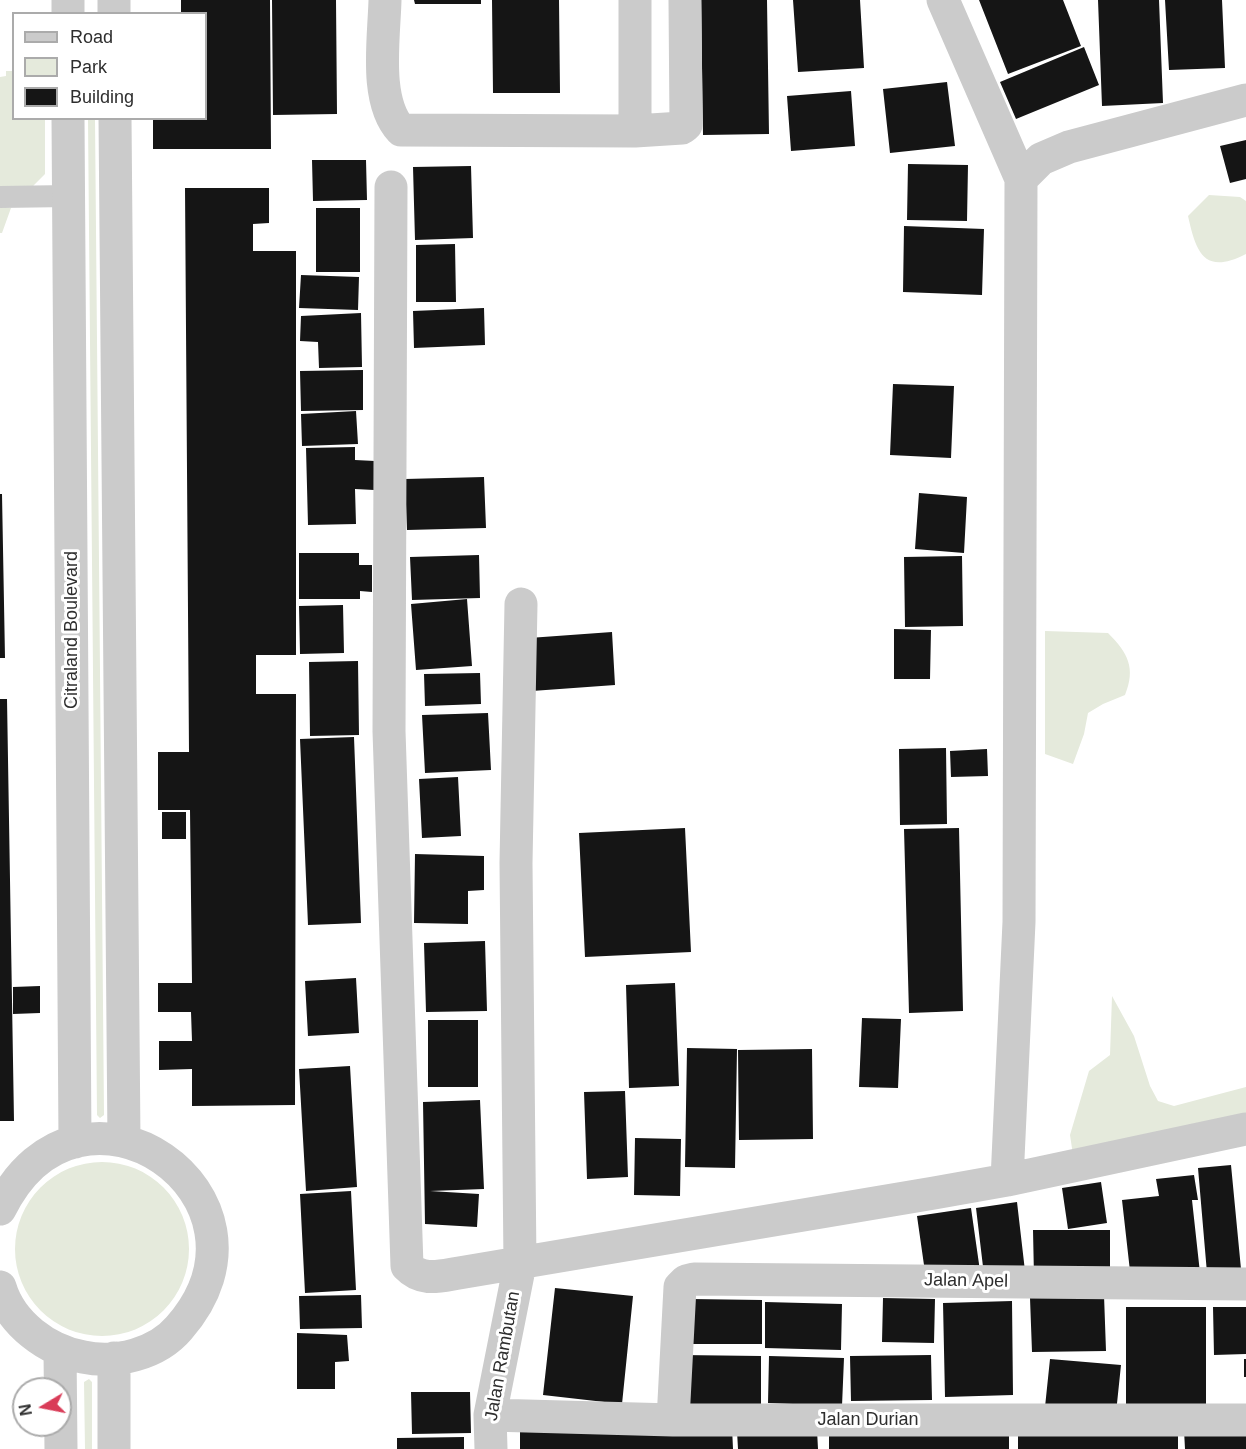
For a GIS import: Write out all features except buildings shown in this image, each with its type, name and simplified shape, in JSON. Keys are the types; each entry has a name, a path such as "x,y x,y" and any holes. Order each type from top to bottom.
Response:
{"street":[{"path":"385,0 384,100 392,121 401,130 635,131 682,128 686,125 685,0"},
{"path":"635,0 635,131"},
{"path":"943,0 1021,179 1019,922 1006,1180"},
{"path":"1021,179 1041,159 1069,147 1246,100"},
{"name":"Citraland Boulevard","path":"68,120 75,1142"},
{"path":"115,120 124,1141"},
{"path":"391,187 389,731 408,1266 414,1273 428,1278 1006,1180 1246,1129"},
{"name":"Jalan Rambutan","path":"491,1449 490,1415 520,1263 516,863 521,604"},
{"path":"0,1209 11,1187 30,1166 54,1150 75,1142 110,1139 138,1144 163,1157 185,1176 201,1200 207,1218 212,1256 202,1294 194,1311 175,1333 151,1348 114,1358 95,1360 60,1351 41,1341 20,1322 3,1298 0,1287"},
{"name":"Jalan Apel","path":"673,1420 680,1287 686,1281 694,1279 1246,1284"},
{"path":"60,1351 61,1449"},
{"path":"114,1358 114,1449"},
{"name":"Jalan Durian","path":"490,1415 673,1420 1246,1420"}],"lane":[{"path":"0,197 69,196"}],"green space":[{"path":"6,71 12,71 12,120 45,120 45,174 33,186 0,188 0,77 6,76"},
{"path":"88,120 95,120 104,1115 100,1118 97,1115"},
{"path":"1209,195 1240,197 1246,201 1246,254 1220,262 1211,261 1199,249 1194,240 1188,216"},
{"path":"0,207 11,208 2,233 0,233"},
{"path":"1045,631 1108,633 1121,647 1130,669 1125,695 1088,713 1084,734 1073,764 1045,754"},
{"path":"1112,996 1134,1036 1150,1086 1158,1101 1174,1106 1246,1087 1246,1116 1073,1155 1070,1135 1089,1071 1110,1055"},
{"path":"102,1162 135,1169 150,1177 163,1188 174,1201 182,1216 189,1249 182,1282 174,1297 163,1310 150,1321 135,1329 102,1336 69,1329 54,1321 41,1310 30,1297 22,1282 15,1249 22,1216 30,1201 41,1188 54,1177 69,1169"},
{"path":"89,1379 92,1382 92,1449 85,1449 84,1382"}]}
